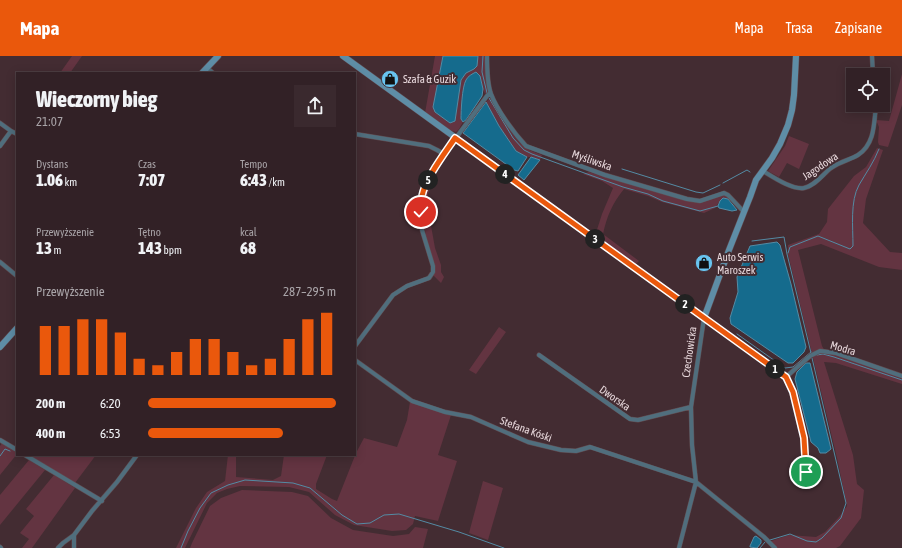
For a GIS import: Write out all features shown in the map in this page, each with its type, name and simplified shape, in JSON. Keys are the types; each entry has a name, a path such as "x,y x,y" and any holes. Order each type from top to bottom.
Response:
{"street":[{"path":"203,72 218,56"},
{"path":"343,56 786,377 793,392 804,438 806,472"},
{"name":"Myśliwska","path":"487,56 487,73 490,93 518,138 526,146 605,175 687,199 700,201 724,193 728,195 744,212"},
{"name":"Czechowicka","path":"680,548 696,482 692,445 691,407 704,318 756,180 772,158 788,125 794,95 796,56"},
{"path":"872,56 873,68"},
{"path":"207,68 212,72"},
{"path":"356,345 393,295 407,286 429,278 433,272 433,266 422,230 422,195 426,183 444,154 490,93"},
{"name":"Jagodowa","path":"763,171 786,184 795,187 805,188 813,184 838,163 858,155 866,148 873,133 875,112"},
{"path":"0,123 16,134"},
{"path":"0,146 11,131"},
{"path":"356,134 429,146 444,154"},
{"path":"0,262 16,275"},
{"path":"0,346 16,329"},
{"name":"Modra","path":"786,377 810,356 820,351 836,353 902,376"},
{"name":"Dworska","path":"539,355 630,419 638,420 691,407"},
{"name":"Stefana Kóski","path":"356,361 412,401 445,412 471,418 528,442 561,450 576,451 590,447 696,482 764,537 775,548"},
{"path":"0,440 16,449"},
{"path":"27,456 102,501"},
{"path":"58,548 74,535 136,456"},
{"path":"74,535 74,548"}],"shaded area":[{"path":"72,56 82,56 71,72 61,72"},
{"path":"435,56 443,56 433,107 455,121 461,80 466,73 477,66 478,56 486,56 489,91 485,94 480,76 462,98 461,119 463,122 456,132 449,130 425,113"},
{"path":"902,74 902,105 888,147 879,145 879,127 876,120 889,121"},
{"path":"491,97 515,137 527,148 542,155 540,160 527,157 516,151 499,126 486,102"},
{"path":"789,136 809,144 799,169 787,163 779,177 768,171 785,146"},
{"path":"877,148 883,150 866,199 863,223 890,252 902,253 902,270 879,267 821,244 798,250 822,346 826,353 835,354 902,378 902,384 836,363 824,362 853,455 857,484 864,490 861,518 840,546 836,548 776,548 771,541 789,535 816,537 825,532 847,506 837,458 788,254 788,245 819,234 827,222 828,209 854,176 866,167"},
{"path":"589,172 700,202 724,195 728,196 728,199 723,198 715,208 704,213 662,202 624,189 610,210 603,234 639,261 635,265 595,236 613,188 602,181 583,174"},
{"path":"429,182 432,184 428,194 427,203 435,248 441,265 441,272 444,277 441,283 433,275 425,230 423,197"},
{"path":"499,327 506,332 476,374 469,370"},
{"path":"410,402 451,415 438,455 457,461 438,521 415,516 413,524 406,530 392,531 354,525 335,515 309,492 289,487 240,486 217,493 207,503 185,548 176,548 196,508 207,492 225,481 228,456 236,456 236,477 273,480 281,476 284,456 327,456 316,484 316,489 337,501 356,453 364,438 397,447 407,420"},
{"path":"2,443 16,452 16,455 0,475 0,446"},
{"path":"31,456 95,456 75,483"},
{"path":"29,460 45,470 0,525 0,495"},
{"path":"54,475 75,488 32,548 22,548 29,539 20,533 34,516 26,509"},
{"path":"483,481 503,488 488,540 469,533"},
{"path":"242,490 292,492 308,496 331,518 353,530 393,536 409,534 415,527 428,529 423,548 190,548 210,506 221,498"}],"water":[{"path":"443,56 478,56 477,66 466,73 461,80 455,121 450,123 435,112 433,107"},
{"path":"476,72 480,76 483,89 482,96 466,120 463,122 461,119 461,111 465,83 468,77"},
{"path":"486,102 499,126 516,151 527,157 518,171 514,170 463,133"},
{"path":"531,157 540,160 524,180 518,175"},
{"path":"723,198 728,199 737,210 732,211 719,208 718,206 720,201"},
{"path":"777,242 780,245 791,284 806,347 804,352 793,363 788,363 731,324 730,318 738,292 737,277 750,246"},
{"path":"806,363 810,363 831,449 826,453 820,453 818,448 811,442 795,379 797,372"},
{"path":"756,536 761,540 761,543 757,548 750,547 754,537"}],"waterway":[{"path":"483,56 482,72 487,93"},
{"path":"489,98 513,138 524,150 532,154 623,187 648,194 663,201 700,211 718,206"},
{"path":"788,253 790,247 818,236 850,249 853,246 853,206 856,191 879,149"},
{"path":"622,169 696,192 703,193 720,185"},
{"path":"723,183 747,170 750,172"},
{"path":"752,241 784,237 811,353"},
{"path":"737,334 785,368 793,367 811,352"},
{"path":"817,355 823,354 834,357 902,380"},
{"path":"770,540 790,534 807,541 816,542 822,538 841,518 846,503 812,358"},
{"path":"0,456 5,449 10,451"},
{"path":"181,548 200,508 211,493 228,485 245,480 293,483 310,488 342,515 357,524 370,523 384,515 399,514 459,532 504,548"},
{"path":"760,548 765,542"}],"place":[{"name":"Szafa & Guzik","path":"390,79"},
{"name":"Auto Serwis Maroszek","path":"704,263"}],"route":[{"path":"421,212 422,195 426,183 455,138 786,377 793,392 804,438 806,472"}]}
